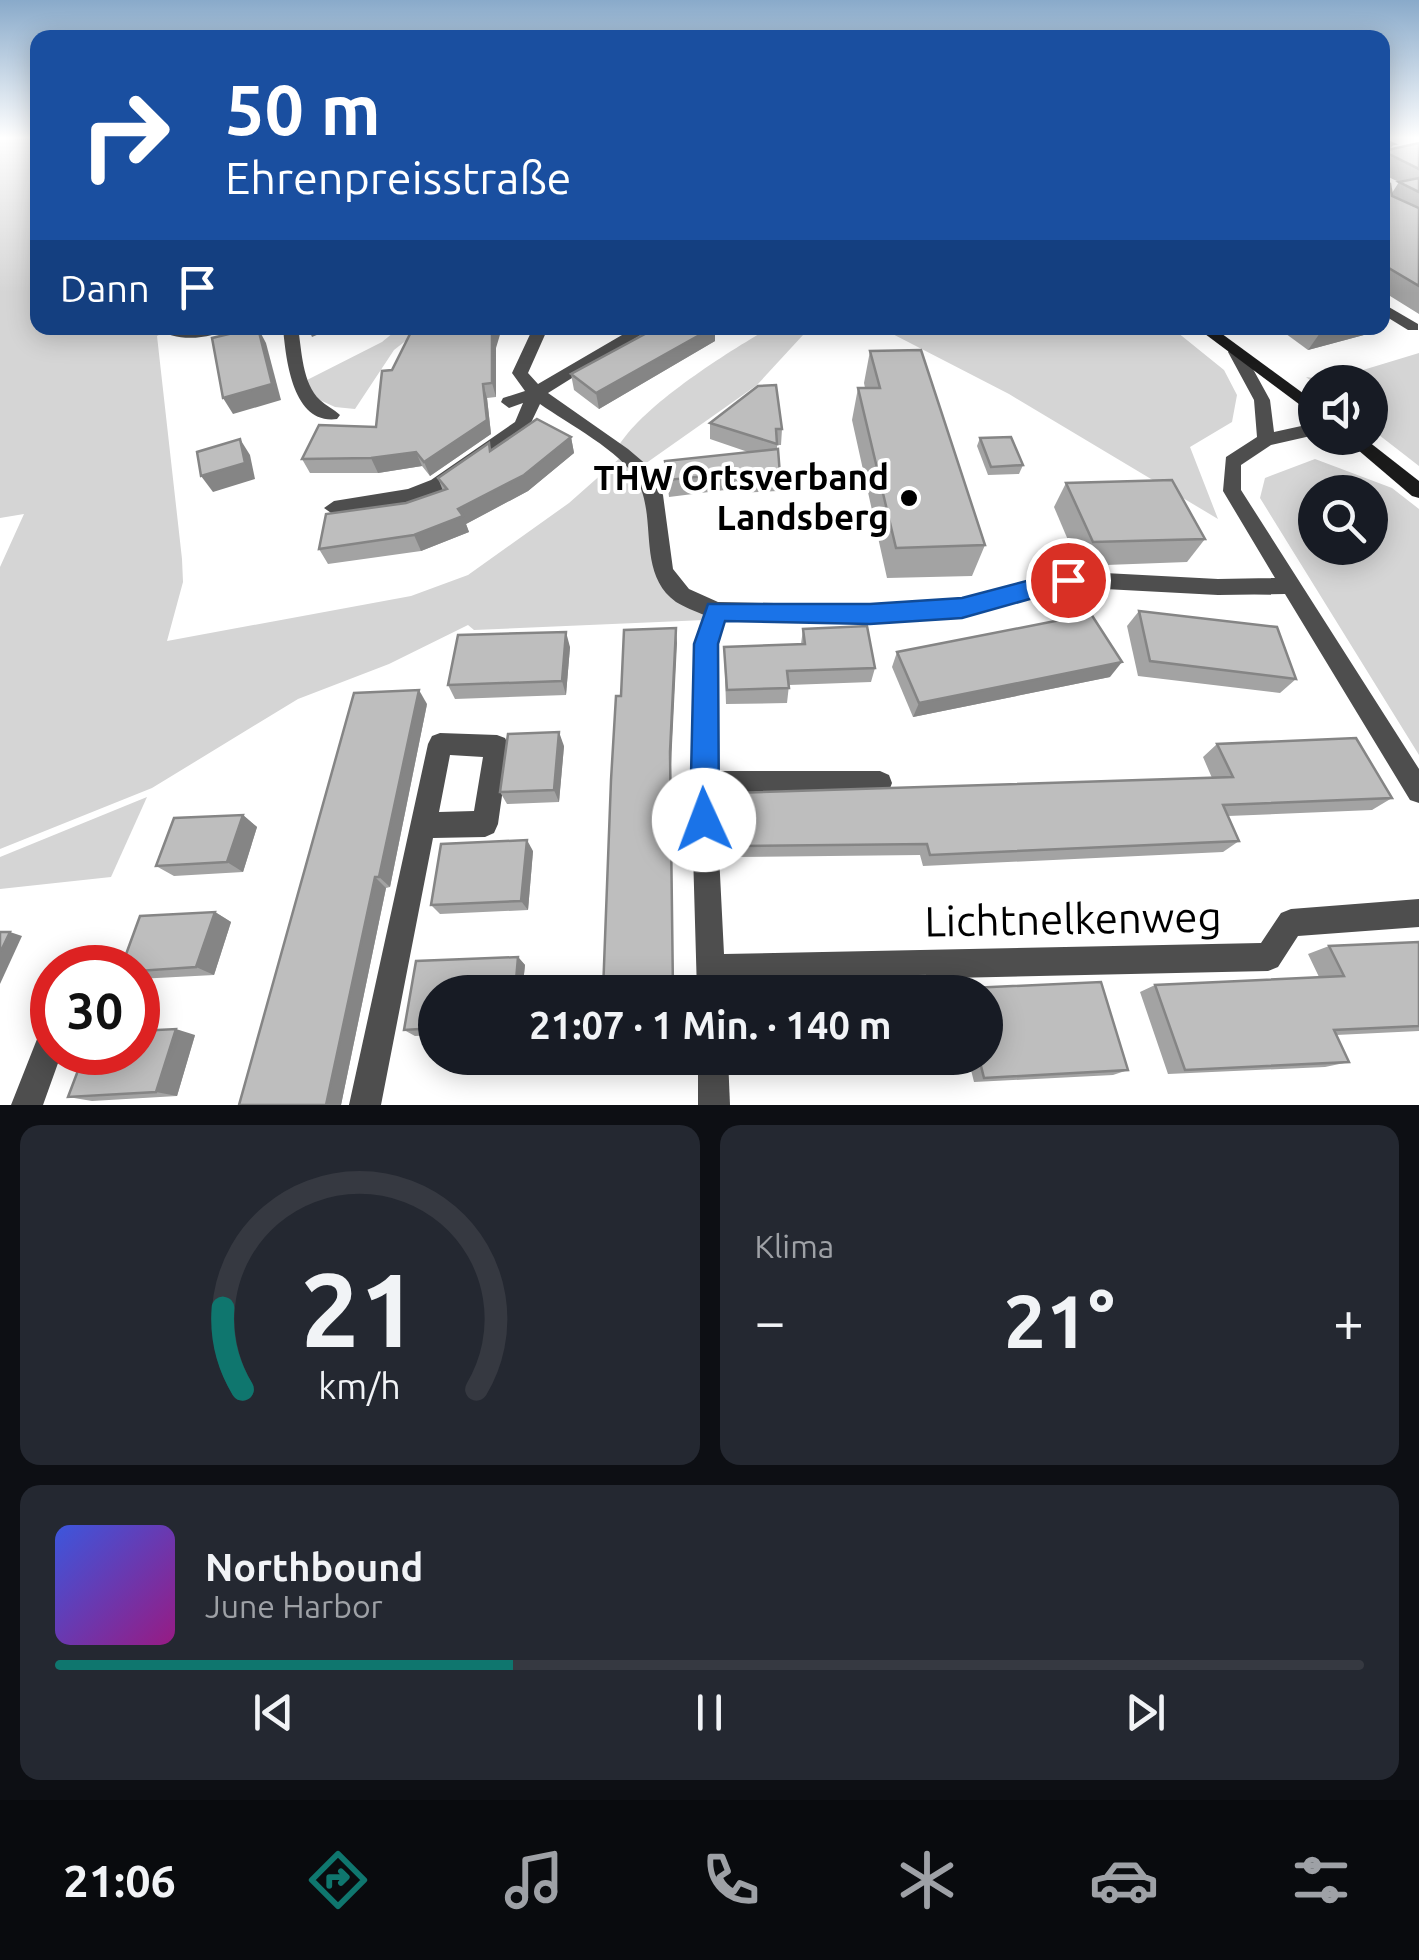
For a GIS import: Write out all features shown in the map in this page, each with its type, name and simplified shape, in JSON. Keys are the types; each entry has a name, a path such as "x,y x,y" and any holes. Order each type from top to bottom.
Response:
{"main road":[{"path":"1215,335 1298,398"},
{"path":"1374,455 1419,491"}],"street":[{"path":"1390,312 1413,327"},
{"path":"291,335 303,393 316,410 330,415"},
{"path":"537,335 520,373 536,393 622,452 642,471 654,494 662,572 682,595 716,611 870,614 962,608 1068,580 1218,588 1290,586"},
{"path":"510,402 536,393 632,335"},
{"path":"1236,352 1262,400 1266,440"},
{"path":"334,508 410,496 438,484 522,424 536,393"},
{"path":"1298,433 1266,440 1232,462 1232,491 1419,790"},
{"path":"711,975 703,783 706,644 716,611"},
{"path":"703,783 880,784"},
{"path":"365,1105 423,825"},
{"name":"Lichtnelkenweg","path":"850,975 1268,957 1291,923 1419,913"},
{"path":"27,1105 39,1075"},
{"path":"713,1075 714,1105"}],"shaded area":[{"path":"0,190 30,190 30,335 159,335 183,582 167,641 411,596 468,575 569,503 621,457 651,495 655,560 704,612 705,620 474,630 468,625 389,664 298,699 152,788 0,849 0,567 24,514 0,518"},
{"path":"390,335 413,335 394,350 355,409 335,407 311,396 307,380"},
{"path":"758,335 803,335 757,385 642,466 619,445 667,396"},
{"path":"895,335 1181,335 1224,370 1237,395 1232,422 1190,447 1218,519 1009,394"},
{"path":"1419,353 1419,466 1388,442 1388,365 1379,365"},
{"path":"1315,459 1357,475 1298,475 1298,559 1260,498 1265,478"},
{"path":"1388,486 1419,509 1419,755 1301,565 1388,565"},
{"path":"147,797 111,877 0,889 0,857"}],"building":[{"path":"1390,190 1392,196 1419,208 1419,286 1390,269"},
{"path":"260,335 272,384 223,398 212,338"},
{"path":"410,335 492,335 492,383 483,384 487,420 424,462 416,452 371,458 302,459 319,425 376,427 382,371 392,370"},
{"path":"643,335 700,335 596,393 571,374"},
{"name":"THW Ortsverband Landsberg","path":"921,350 985,545 896,548 858,388 880,388 870,351"},
{"path":"776,385 782,429 776,429 777,444 710,423 758,386"},
{"path":"537,419 571,437 524,475 458,509 463,516 414,535 319,549 326,514 406,503 447,489 438,478 489,443 490,451"},
{"path":"1011,437 1023,465 991,467 980,438"},
{"path":"240,439 245,463 201,476 197,452"},
{"path":"778,449 780,475 733,473 668,480 665,461"},
{"path":"1172,480 1205,539 1093,542 1066,483"},
{"path":"1139,611 1277,627 1296,679 1150,661"},
{"path":"1091,614 1122,662 919,703 897,652"},
{"path":"867,626 875,668 787,671 789,688 727,690 724,647 805,644 803,629"},
{"path":"676,628 670,752 673,975 604,975 611,780 624,630"},
{"path":"566,632 562,681 448,685 458,635"},
{"path":"419,690 326,1105 239,1105 354,693"},
{"path":"559,732 554,790 500,792 508,734"},
{"path":"1356,738 1392,798 1223,805 1239,841 930,855 927,844 736,846 733,793 1233,777 1217,744"},
{"path":"243,815 227,862 156,866 174,818"},
{"path":"527,840 521,901 431,905 441,844"},
{"path":"215,912 196,967 160,969 160,945 129,945 140,916"},
{"path":"0,932 10,932 0,953"},
{"path":"1419,942 1419,1026 1334,1030 1349,1062 1185,1070 1155,985 1344,976 1329,946"},
{"path":"518,957 516,975 418,975 418,1029 404,1030 416,961"},
{"path":"1101,982 1128,1070 984,1078 983,1075 1003,1075 1003,987"},
{"path":"176,1029 156,1092 68,1097 76,1075 160,1075 160,1030"}],"place":[{"name":"THW Ortsverband Landsberg","path":"909,498"}],"route":[{"path":"704,820 706,644 716,611 870,614 962,608 1068,580"}]}
